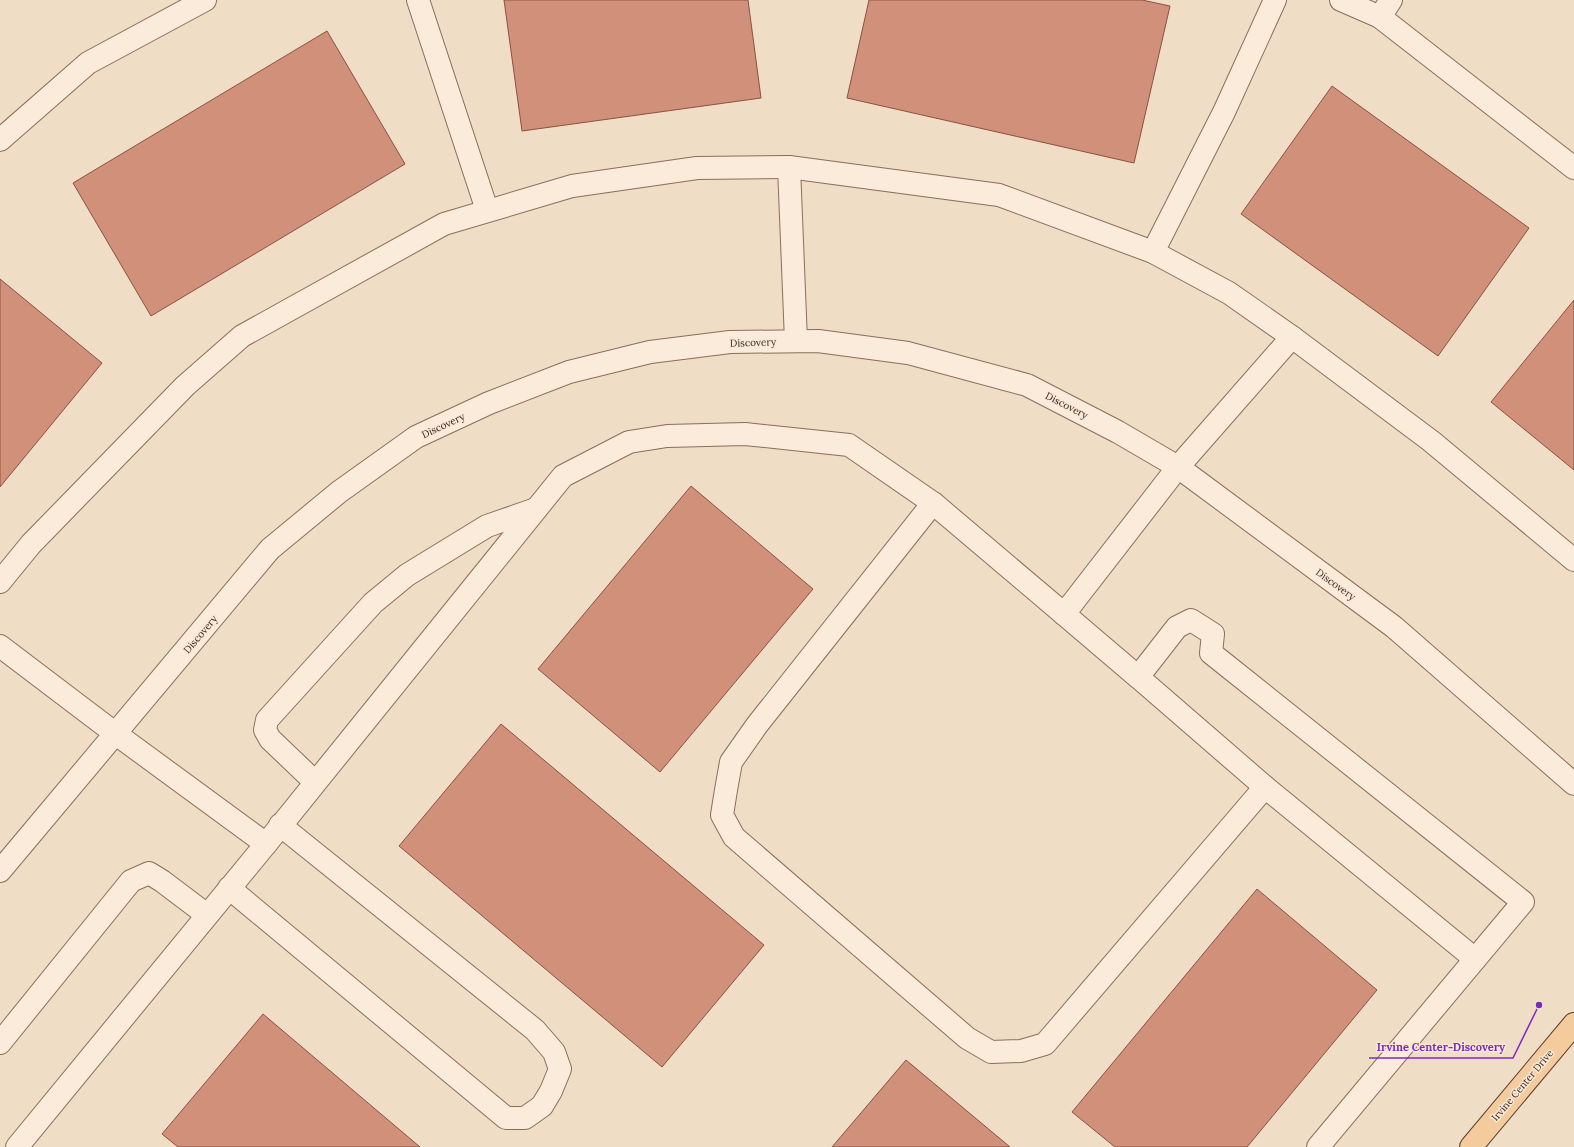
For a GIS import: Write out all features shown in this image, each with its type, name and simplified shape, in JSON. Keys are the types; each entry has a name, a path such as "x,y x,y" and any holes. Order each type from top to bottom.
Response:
{"main road":[{"name":"Irvine Center Drive","path":"1471,1147 1574,1024"}],"street":[{"path":"0,140 88,63 205,0"},
{"path":"418,0 487,210"},
{"path":"1153,252 1224,112 1276,0"},
{"path":"1341,0 1386,8 1574,168"},
{"path":"789,167 796,341"},
{"path":"0,582 31,544 185,386 242,336 444,224 572,186 697,168 789,167 999,196 1153,252 1229,293 1292,337 1432,442 1574,560"},
{"path":"1064,614 1178,467 1292,337"},
{"name":"Discovery","path":"0,871 270,549 339,492 416,437 489,403 569,372 650,352 730,342 818,341 908,353 1028,385 1118,432 1178,467 1394,627 1574,784"},
{"path":"17,1147 266,844 563,476 629,442 667,436 745,434 849,445 933,504 1138,677 1265,787 1475,959"},
{"path":"933,504 756,725 731,762 722,816 734,837 967,1038 991,1052 1021,1051 1045,1044 1265,787"},
{"path":"315,782 270,739 265,730 267,720 373,603 407,575 487,526 537,508"},
{"path":"1138,677 1177,627 1192,620 1213,634 1211,652 1523,902 1318,1147"},
{"path":"0,646 116,734 266,844"},
{"path":"229,888 506,1118 525,1118 542,1106 551,1091 560,1070 554,1052 535,1030 280,825"},
{"path":"0,1043 130,881 149,873 207,915"}],"building":[{"path":"504,0 748,0 761,98 522,131"},
{"path":"869,0 1142,0 1170,6 1134,163 847,98"},
{"path":"327,31 405,164 151,316 73,183"},
{"path":"1332,86 1529,228 1438,356 1241,214"},
{"path":"0,279 102,363 0,487"},
{"path":"1574,300 1574,470 1491,402"},
{"path":"691,486 813,589 660,772 538,669"},
{"path":"501,724 764,945 662,1067 399,846"},
{"path":"1257,889 1377,990 1247,1147 1115,1147 1072,1112"},
{"path":"263,1014 420,1147 178,1147 162,1134"},
{"path":"906,1060 1010,1147 832,1147"}],"place":[{"name":"Irvine Center-Discovery","path":"1539,1005"}]}
